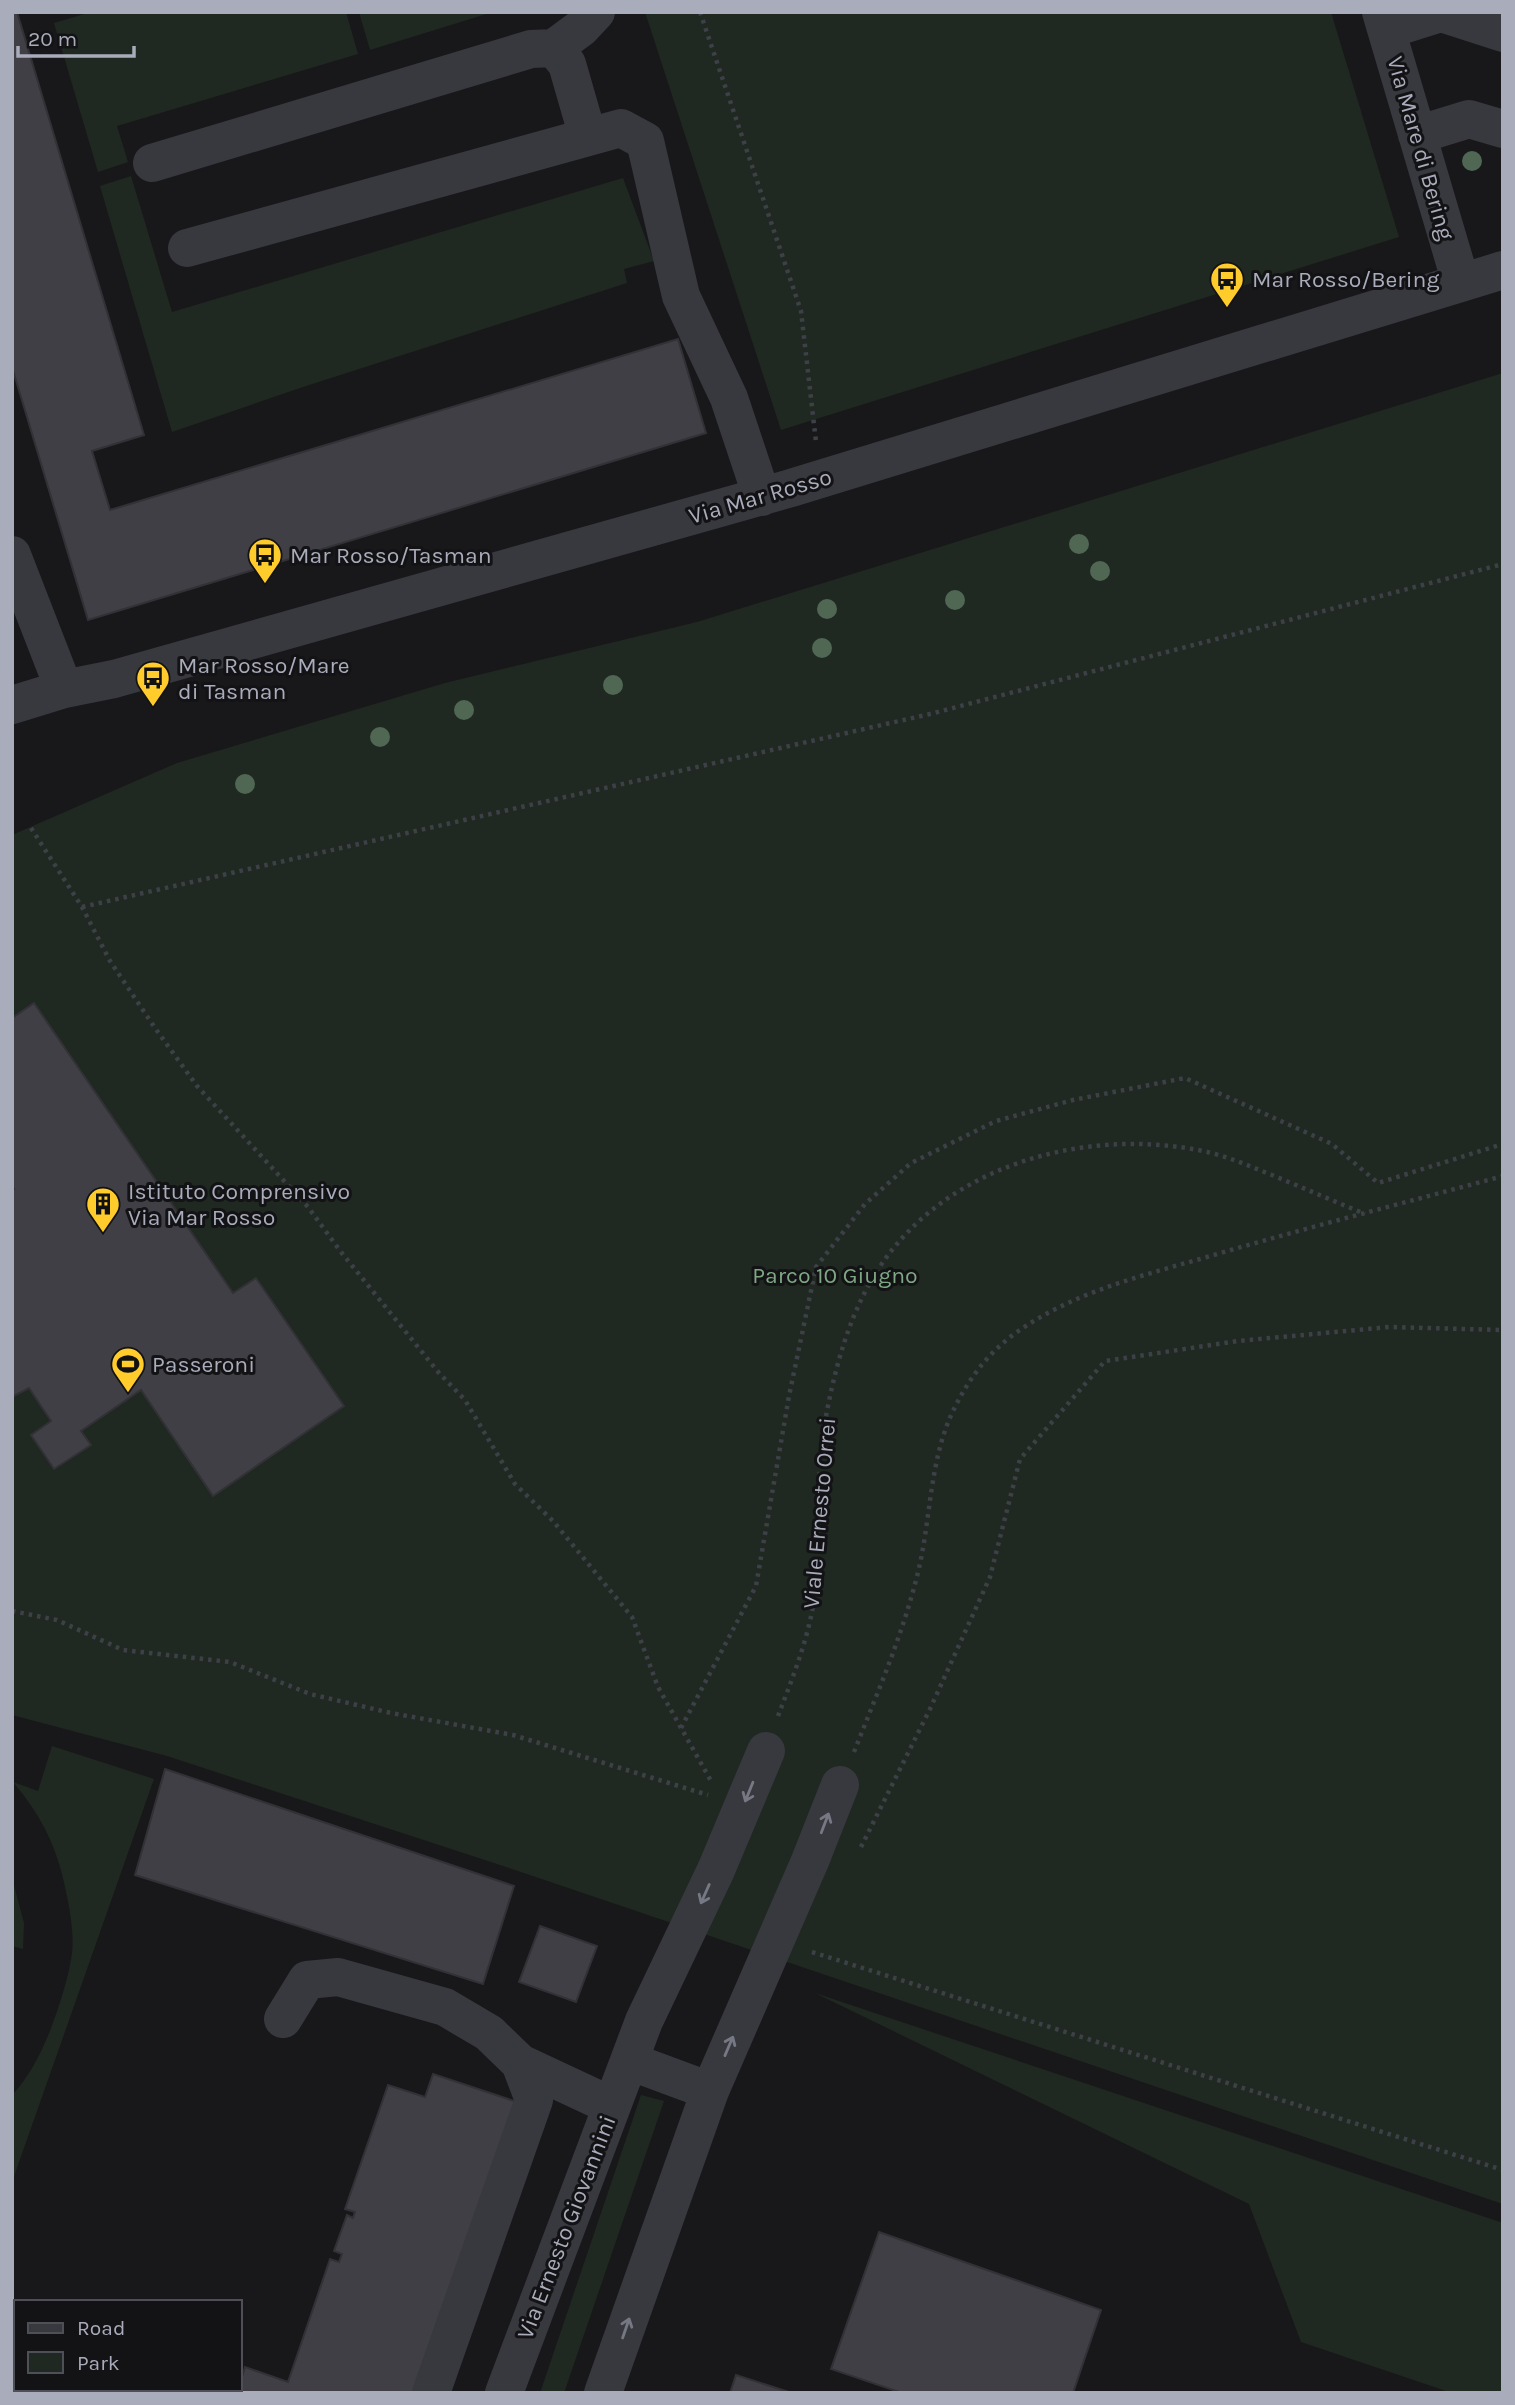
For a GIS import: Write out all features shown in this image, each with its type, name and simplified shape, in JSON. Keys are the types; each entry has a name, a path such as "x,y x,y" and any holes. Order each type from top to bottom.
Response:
{"street":[{"path":"152,163 531,49 554,48 580,29 596,12"},
{"path":"1384,21 1441,13 1503,33"},
{"name":"Via Mare di Bering","path":"1384,21 1461,283"},
{"path":"554,48 567,64 588,137"},
{"path":"1417,135 1469,119 1503,130"},
{"path":"187,248 621,128 645,141 681,296 729,398 762,497"},
{"name":"Via Mar Rosso","path":"12,705 64,689 114,679 762,497 1503,271"},
{"path":"12,555 64,689"},
{"path":"728,1816 766,1751"},
{"path":"603,2393 710,2091 810,1861 840,1785"},
{"name":"Via Ernesto Giovannini","path":"504,2393 644,2021 728,1816"},
{"path":"284,2019 307,1980 338,1977 445,2007 489,2033 520,2063 612,2106"},
{"path":"629,2061 710,2091"},
{"path":"431,2393 534,2100 520,2063"}],"path":[{"path":"700,12 801,311 814,420"},
{"path":"82,907 930,714 1503,564"},
{"path":"31,828 82,907 110,961 197,1086 308,1207 439,1373 465,1400 515,1484 553,1521 632,1617 658,1687 728,1816"},
{"path":"681,1728 756,1586 789,1396 816,1267 865,1204 911,1163 996,1121 1073,1100 1185,1078 1332,1144 1378,1183 1503,1144"},
{"name":"Viale Ernesto Orrei","path":"766,1751 800,1657 813,1605 821,1454 825,1419 840,1354 862,1297 880,1265 926,1214 970,1185 1024,1160 1056,1151 1127,1145 1172,1146 1216,1154 1365,1214"},
{"path":"840,1785 909,1606 936,1471 950,1417 969,1382 985,1360 1006,1340 1051,1311 1091,1292 1265,1240 1503,1177"},
{"path":"855,1858 930,1709 990,1577 1020,1458 1105,1361 1238,1341 1389,1327 1503,1330"},
{"path":"12,1611 57,1620 123,1650 230,1662 310,1694 391,1713 513,1735 649,1779 728,1816"},
{"path":"775,1940 1503,2170"}],"green space":[{"path":"91,12 346,12 358,54 117,126 128,162 98,172 54,23"},
{"path":"359,12 493,12 370,50"},
{"path":"645,12 1331,12 1399,237 781,430"},
{"path":"131,176 172,312 623,178 654,261 624,269 627,283 172,432 100,186"},
{"name":"Parco 10 Giugno","path":"1503,373 1503,2204 515,1870 167,1756 12,1715 12,835 177,763 445,683 697,622"},
{"path":"52,1746 154,1779 12,2182 12,2095 29,2073 46,2040 63,1993 72,1954 69,1907 55,1852 42,1823 13,1782 38,1791"},
{"path":"12,1878 24,1923 23,1949 12,1946"},
{"path":"815,1993 1503,2223 1503,2393 1452,2393 1301,2342 1249,2204"},
{"path":"641,2095 664,2101 564,2393 540,2393"}],"building":[{"path":"12,12 17,12 144,435 92,451 110,510 678,339 706,433 88,620 12,367"},
{"name":"Istituto Comprensivo Via Mar Rosso","path":"34,1003 233,1293 256,1278 344,1406 213,1496 141,1390 81,1431 91,1445 54,1469 31,1435 51,1421 29,1388 12,1397 12,1018"},
{"path":"165,1769 514,1886 483,1984 135,1875"},
{"path":"540,1926 597,1946 576,2002 519,1982"},
{"path":"433,2074 517,2102 418,2393 237,2393 242,2391 245,2367 288,2382 330,2259 339,2262 342,2254 334,2251 347,2215 353,2218 355,2212 345,2209 388,2085 425,2097"},
{"path":"879,2232 1101,2310 1073,2393 902,2393 831,2369"},
{"path":"736,2375 792,2393 730,2393"}],"place":[{"name":"Mar Rosso/Bering","path":"1227,309"},
{"name":"Mar Rosso/Tasman","path":"265,585"},
{"name":"Mar Rosso/Mare di Tasman","path":"153,708"},
{"name":"Istituto Comprensivo Via Mar Rosso","path":"103,1234"},
{"name":"Passeroni","path":"128,1394"}]}
